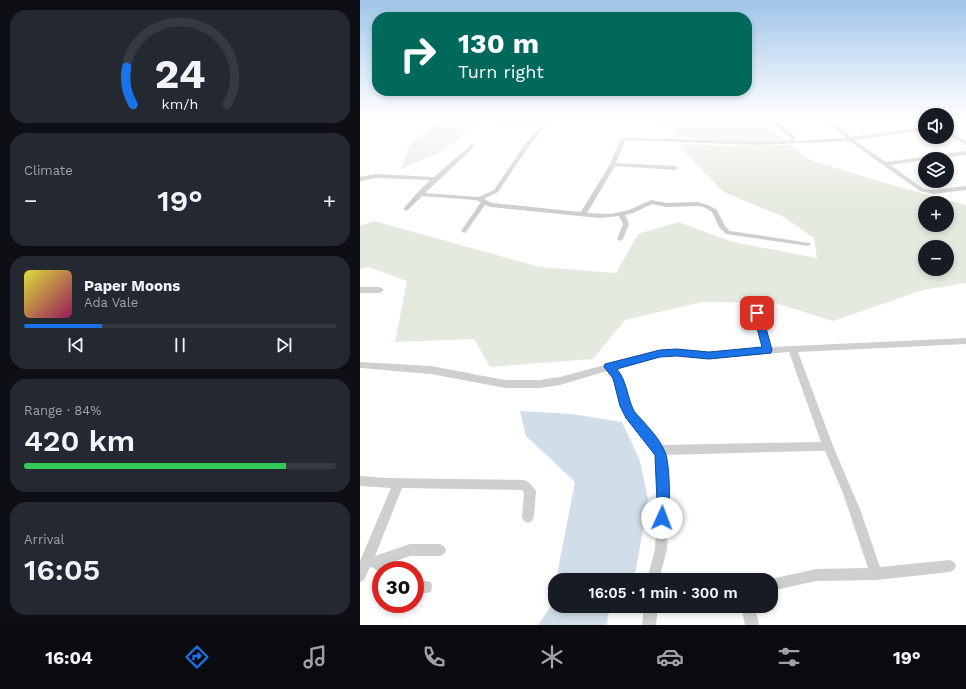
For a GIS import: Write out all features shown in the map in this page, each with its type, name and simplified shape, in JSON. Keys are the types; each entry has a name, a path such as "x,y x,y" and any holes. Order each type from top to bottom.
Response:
{"street":[{"path":"464,231 482,200 496,191 527,145"},
{"path":"583,214 613,164 621,145"},
{"path":"859,145 922,190 933,192 966,188"},
{"path":"406,209 419,194 472,146"},
{"path":"885,164 966,153"},
{"path":"613,164 675,168"},
{"path":"361,180 376,176 435,180"},
{"path":"419,194 482,200 491,204 602,216 621,214 637,210 651,202 668,205 698,204 715,211 722,227 728,233 808,244"},
{"path":"620,239 626,224 621,214"},
{"path":"360,290 380,290"},
{"path":"757,313 768,350"},
{"path":"360,365 431,370 505,384 540,384 560,381 660,354 677,352 709,356 768,350 966,342"},
{"path":"793,350 828,447 866,542 876,574"},
{"path":"609,367 617,377 625,406 658,450 662,462 663,502 661,549 655,573"},
{"path":"658,450 812,446 828,447"},
{"path":"360,481 399,483 524,484 530,492 528,517"},
{"path":"377,561 399,483"},
{"path":"383,561 410,550 440,550"},
{"path":"778,583 816,575 876,574 950,566"},
{"path":"360,576 372,567"},
{"path":"649,625 650,613"},
{"path":"749,613 752,625"}],"shaded area":[{"path":"410,145 450,145 443,151 401,169"},
{"path":"682,145 791,145 810,160 933,196 918,196 918,232 954,232 954,202 966,205 966,283 923,290 833,321 775,303 702,302 625,320 593,359 490,367 474,339 395,342 407,281 368,267 360,269 360,226 374,221 540,267 616,273 638,234 678,222 733,242 817,258 814,238 784,217 724,192 688,156"},
{"path":"520,411 572,414 622,422 640,461 648,499 636,570 634,573 557,573 575,482 526,436"},
{"path":"548,610 548,613 609,613 607,625 538,625"}],"route":[{"path":"662,518 662,462 660,455 657,447 646,436 625,406 617,377 609,367 643,357 677,352 709,356 768,350 757,313"}]}
